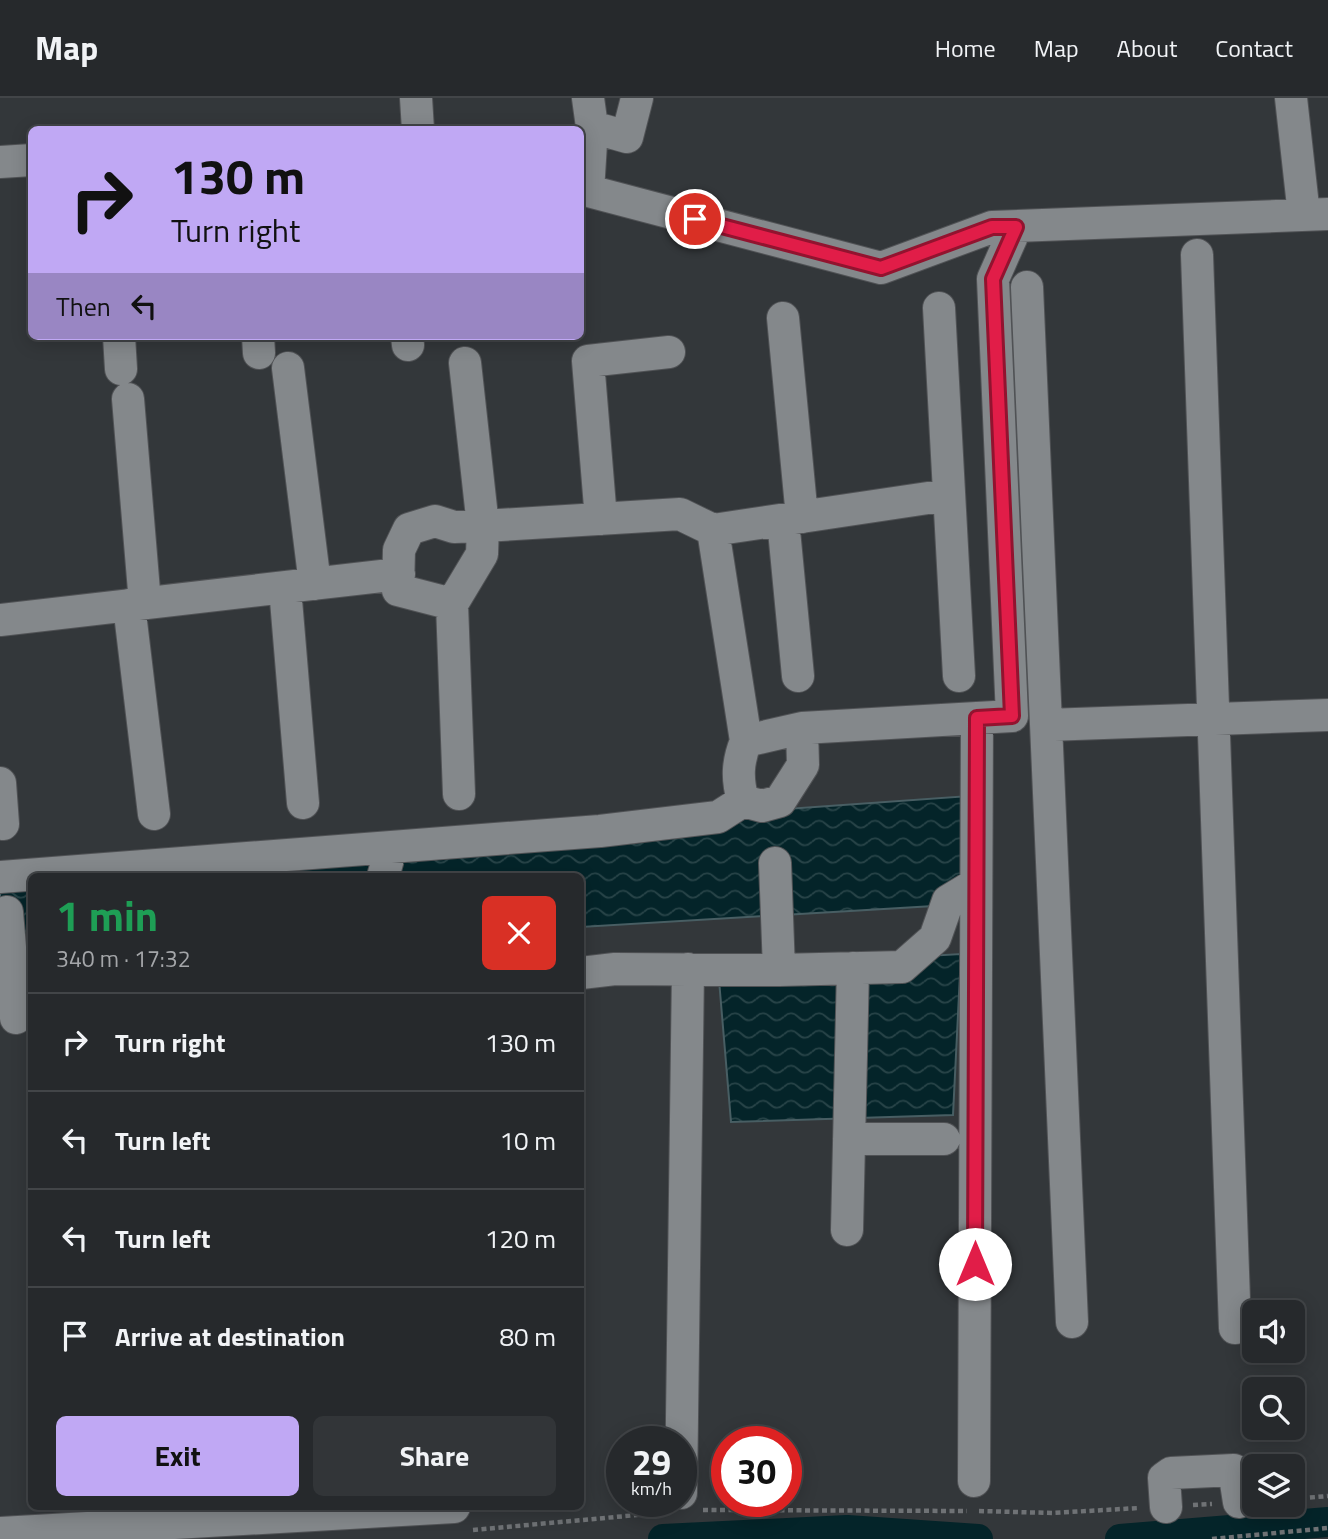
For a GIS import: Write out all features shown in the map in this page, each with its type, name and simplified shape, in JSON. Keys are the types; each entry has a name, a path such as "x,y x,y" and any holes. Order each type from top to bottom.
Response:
{"street":[{"path":"416,98 418,126"},
{"path":"637,98 628,137 590,112 585,190 881,268 992,227 1316,215 1291,98"},
{"path":"0,162 28,160"},
{"path":"746,741 802,728 1012,716 993,279 1016,227"},
{"path":"1197,255 1235,1328"},
{"path":"1027,287 1072,1322"},
{"path":"939,308 959,676"},
{"path":"783,318 798,676"},
{"path":"119,340 121,369"},
{"path":"601,519 588,361 669,352"},
{"path":"459,794 452,604 482,554 483,526 465,363"},
{"path":"288,368 300,586 303,803"},
{"path":"128,399 137,604 154,814"},
{"path":"452,604 398,590 399,550 409,529 435,521 454,527 680,513 713,530 948,495"},
{"path":"713,530 746,741 738,760 738,782 743,801"},
{"path":"0,620 399,574"},
{"path":"1047,725 1328,715"},
{"path":"974,1481 977,718"},
{"path":"103,873 387,862 718,817 743,801 762,806 780,801 803,765 802,728"},
{"path":"0,783 3,824"},
{"path":"775,863 779,970"},
{"path":"0,877 28,876"},
{"path":"584,973 615,968 779,970 902,967 935,938 948,901 976,884"},
{"path":"7,912 16,1018"},
{"path":"847,1230 853,968"},
{"path":"685,1426 688,969"},
{"path":"849,1139 944,1139"},
{"path":"1166,1507 1164,1478 1171,1473 1234,1470 1239,1502"},
{"path":"0,1533 137,1516 288,1512 459,1519"}],"path":[{"path":"1305,1498 1328,1496"},
{"path":"697,1505 1053,1513 1239,1502"},
{"path":"459,1519 606,1510"},
{"path":"1212,1539 1328,1528"}],"water":[{"path":"969,796 967,904 584,927 584,873 28,873 28,961 0,962 0,865"},
{"path":"961,954 953,1115 731,1122 718,968"}],"waterway":[{"path":"1120,1539 1328,1522"},
{"path":"663,1539 847,1530 978,1539"}],"route":[{"path":"695,219 881,268 992,227 1016,227 993,279 1012,716 977,718 975,1264"}]}
